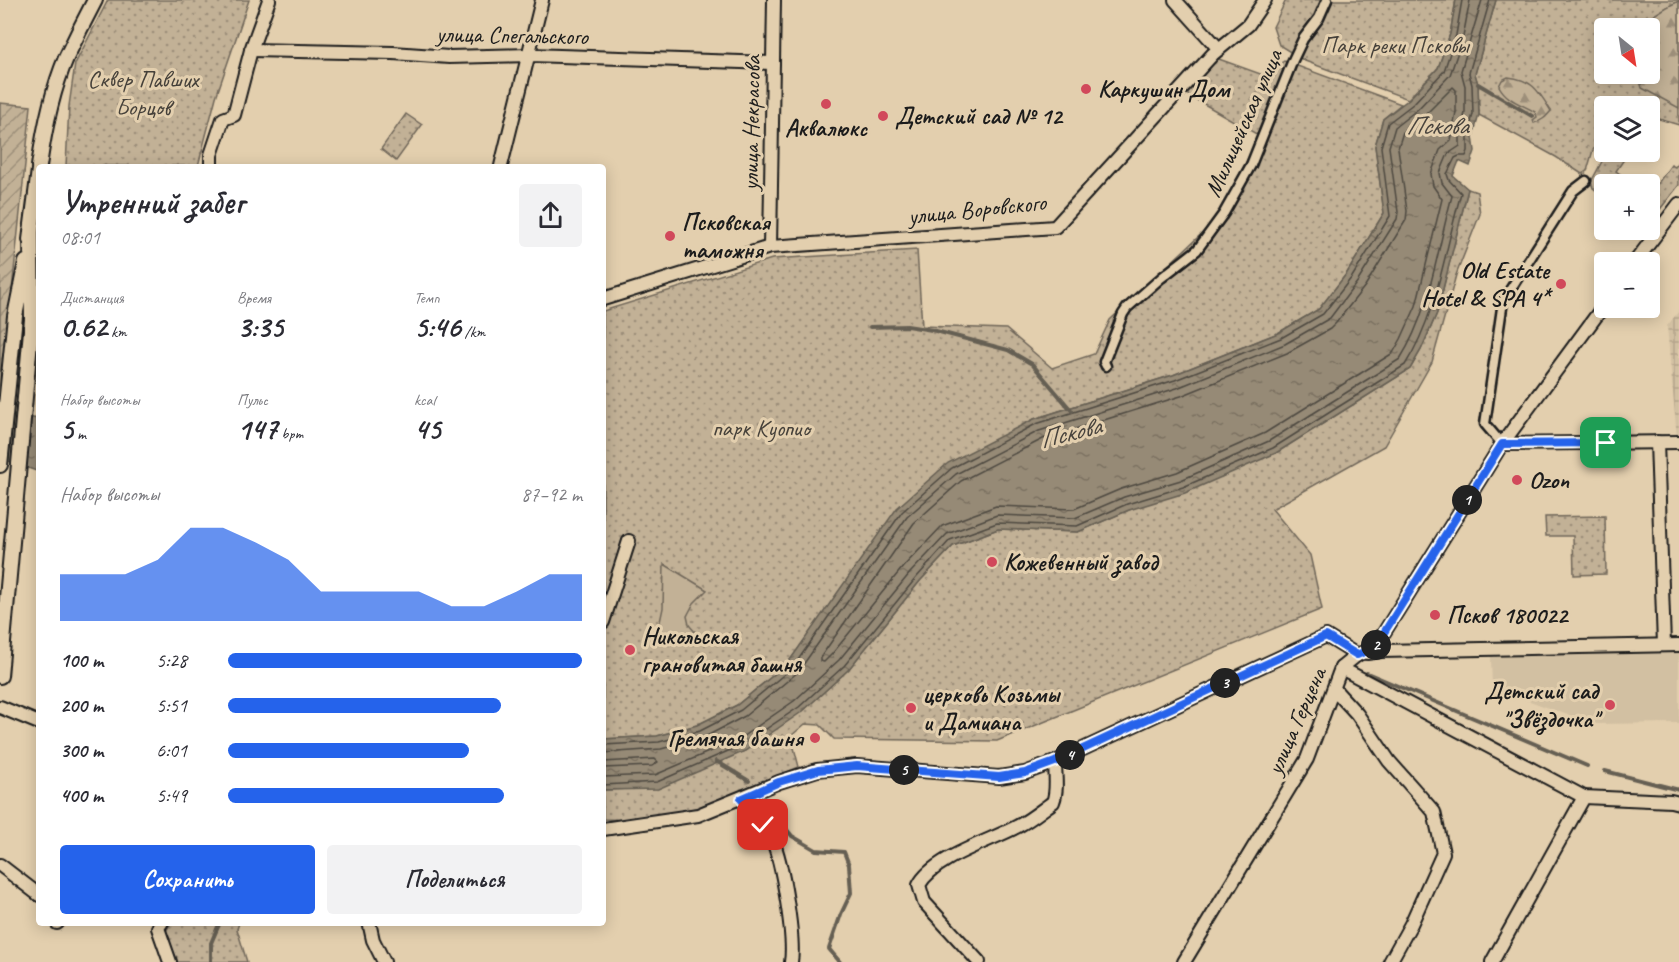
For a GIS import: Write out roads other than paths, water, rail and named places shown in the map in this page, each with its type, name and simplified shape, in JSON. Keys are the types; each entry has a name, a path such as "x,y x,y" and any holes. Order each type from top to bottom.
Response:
{"street":[{"path":"40,164 57,84 65,60 95,0"},
{"path":"211,164 211,155 223,119 234,115 251,50 269,0"},
{"path":"502,164 542,0"},
{"name":"улица Некрасова","path":"770,247 774,0"},
{"path":"1175,0 1218,48"},
{"name":"улица Воровского","path":"606,298 770,247 1055,226 1218,48 1248,25 1265,0"},
{"name":"Милицейская улица","path":"1106,366 1104,362 1123,314 1161,278 1197,250 1224,213 1251,165 1303,39 1319,18 1327,0"},
{"name":"улица Спегальского","path":"251,50 393,53 449,57 530,55 773,63"},
{"path":"1586,181 1573,191 1503,301 1485,424 1502,444 1679,442"},
{"path":"0,465 15,316 36,192"},
{"path":"1643,252 1679,204"},
{"path":"0,676 32,319 31,232"},
{"name":"улица Герцена","path":"1184,962 1307,759 1341,668 1357,655 1375,647 1502,444 1595,318"},
{"path":"1657,442 1664,645"},
{"path":"606,613 629,541"},
{"path":"606,829 698,816 779,782 818,770 857,766 999,777 1025,773 1055,762 1326,636 1357,655 1381,651 1679,645"},
{"path":"1341,668 1584,798 1679,803"},
{"path":"1334,689 1356,714 1389,761 1434,813 1443,853 1411,924 1390,962"},
{"path":"0,707 36,722"},
{"path":"979,962 924,902 919,885 928,873 974,845 1019,826 1053,802 1056,786 1055,762"},
{"path":"744,797 772,840 786,898 793,952 791,962"},
{"path":"1492,962 1584,798"},
{"path":"0,866 36,893"},
{"path":"159,926 158,928 170,962"},
{"path":"370,926 373,940 384,962"}],"water":[{"name":"Пскова","path":"1456,0 1496,0 1475,74 1478,84 1479,115 1473,136 1475,151 1470,166 1459,161 1453,176 1468,189 1437,313 1410,369 1276,453 1185,493 1129,510 1078,532 998,529 953,546 920,581 848,670 803,711 745,751 658,789 606,790 606,739 657,736 697,725 737,705 788,663 897,508 948,463 1034,419 1173,375 1278,333 1319,309 1347,273 1384,213 1375,146 1383,119 1409,99 1438,68 1450,34"},
{"path":"0,413 36,419 36,471 0,458"}],"waterway":[{"path":"1478,84 1532,116"},
{"name":"Пскова","path":"870,327 907,326 932,330 1008,350 1032,364 1072,411"},
{"path":"1367,673 1587,766"},
{"path":"716,761 749,781"},
{"path":"1605,771 1679,790"},
{"path":"767,805 792,836 816,850 844,852 849,865 851,893 829,949 840,962"},
{"path":"211,962 211,943 218,926"}],"place":[{"name":"Каркушин Дом","path":"1086,89"},
{"name":"Аквалюкс","path":"826,104"},
{"name":"Детский сад № 12","path":"883,116"},
{"name":"Псковская таможня","path":"670,236"},
{"name":"Old Estate Hotel & SPA 4*","path":"1561,284"},
{"name":"Ozon","path":"1517,480"},
{"name":"Кожевенный завод","path":"992,562"},
{"name":"Псков 180022","path":"1435,615"},
{"name":"Никольская грановитая башня","path":"630,650"},
{"name":"Детский сад \"Звёздочка\"","path":"1610,705"},
{"name":"церковь Козьмы и Дамиана","path":"911,708"},
{"name":"Гремячая башня","path":"815,738"}],"park label":[{"name":"Парк реки Псковы","path":"1395,45"},
{"name":"Сквер Павших Борцов","path":"143,93"},
{"name":"парк Куопио","path":"761,428"}]}
